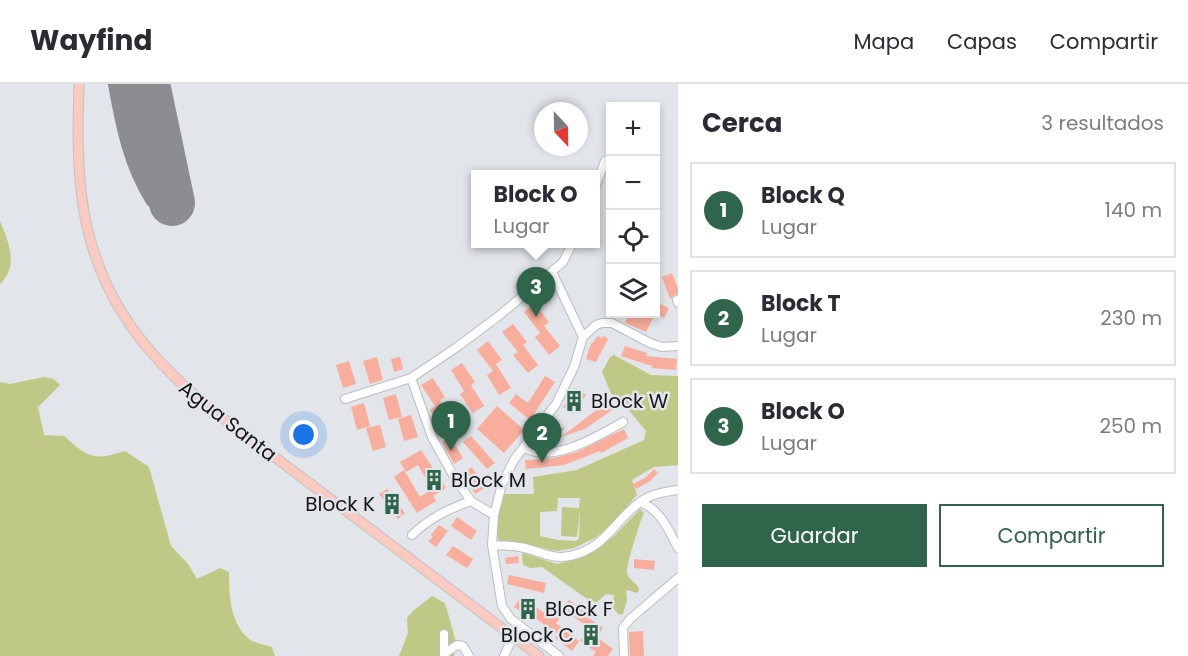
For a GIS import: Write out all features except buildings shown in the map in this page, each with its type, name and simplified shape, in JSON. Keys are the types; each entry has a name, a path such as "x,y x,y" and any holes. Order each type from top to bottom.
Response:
{"main road":[{"name":"Agua Santa","path":"79,84 79,174 87,225 96,258 108,287 141,340 166,370 201,401 539,656"}],"street":[{"path":"600,174 605,161"},
{"path":"345,399 411,378 473,336 552,272 563,262 570,248"},
{"path":"552,272 583,337"},
{"path":"559,656 511,619 502,606 492,545 494,515 506,474 549,416 567,384 583,337 599,324 609,322 662,347 678,346"},
{"path":"411,378 437,448 453,476 471,501 494,515"},
{"path":"525,448 543,452 577,447 623,422"},
{"path":"492,545 521,547 557,558 570,556 602,540 640,502 662,493 678,490"},
{"path":"652,507 662,493"},
{"path":"412,535 442,512 471,501"},
{"path":"640,502 652,507 661,517 678,548"},
{"path":"624,656 623,628 630,619 678,578"},
{"path":"444,634 444,655"},
{"path":"504,656 513,637"},
{"path":"444,655 457,645 463,646 469,656"}],"green space":[{"path":"0,221 9,246 11,262 6,277 0,284"},
{"path":"614,355 651,375 678,376 678,465 654,467 632,480 637,495 609,527 595,538 574,548 557,551 515,542 501,542 498,539 497,528 503,494 534,494 533,477 577,470 644,440 646,431 627,408 613,398 602,372 610,357","holes":["558,498 580,498 579,508 562,507 561,536 577,537 580,509 579,538 576,541 540,536 540,512 557,511"]},
{"path":"44,377 54,379 60,385 38,407 44,435 64,436 92,456 105,456 125,451 149,467 171,546 188,564 197,579 220,568 229,572 230,599 238,625 251,640 272,647 275,656 0,656 0,382 10,384"},
{"path":"640,509 644,513 627,570 629,578 639,588 638,593 626,590 627,600 623,614 619,615 613,608 614,595 606,594 597,602 590,601 542,567 530,568 523,565 522,554 524,553 557,564 584,557 613,537"},
{"path":"432,596 445,603 456,642 454,656 399,656 408,633 407,618"}],"taxiway":[{"path":"117,84 134,158 146,186 154,199 172,203"}],"runway":[{"path":"147,84 172,203"}],"place":[{"name":"Block O","path":"536,317"},
{"name":"Block W","path":"574,401"},
{"name":"Block Q","path":"451,451"},
{"name":"Block T","path":"542,463"},
{"name":"Block M","path":"434,480"},
{"name":"Block K","path":"392,504"},
{"name":"Block F","path":"528,609"},
{"name":"Block C","path":"591,635"}]}
